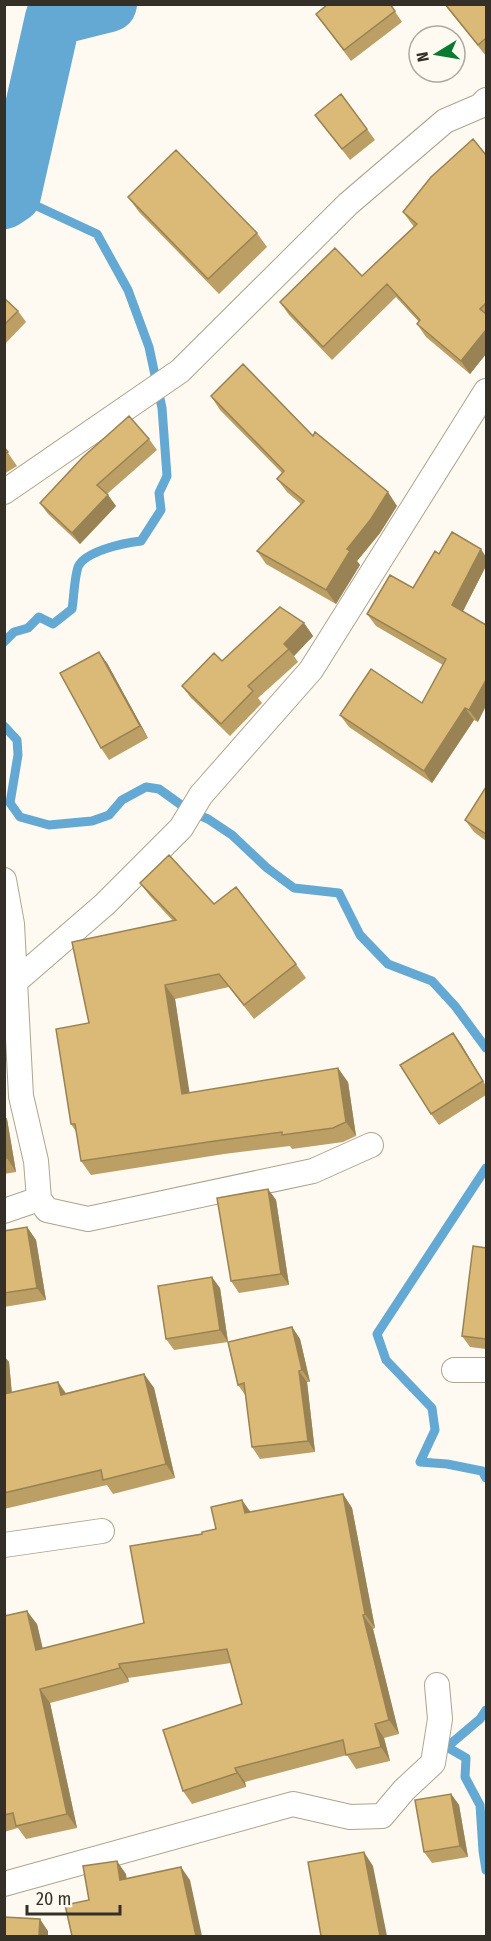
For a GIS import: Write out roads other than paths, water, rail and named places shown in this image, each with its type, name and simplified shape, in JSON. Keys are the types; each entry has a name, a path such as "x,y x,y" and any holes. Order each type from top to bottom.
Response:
{"street":[{"path":"4,492 180,371 348,204 445,121 484,107"},
{"path":"15,982 105,904 182,828 201,795 311,670 486,391"},
{"path":"4,880 12,924 21,1096 36,1161 39,1199 47,1210 88,1219 313,1171 371,1144"},
{"path":"4,1211 39,1199"},
{"path":"454,1370 486,1370"},
{"path":"4,1545 102,1531"},
{"path":"4,1884 292,1804 350,1817 382,1816 404,1790 433,1763 440,1719 437,1685"}],"waterway":[{"path":"4,201 13,195 53,18 109,4"},
{"path":"4,642 14,632 28,628 39,617 53,624 72,609 78,567 88,556 115,546 141,541 161,510 159,493 167,476 162,408 149,347 128,290 97,234 13,195"},
{"path":"4,726 17,740 18,755 10,803 20,817 49,825 92,821 109,815 122,800 146,787 159,789 191,812 208,819 232,835 267,868 294,888 339,893 360,935 388,964 432,981 455,1006 486,1048"},
{"path":"486,1168 377,1334 386,1360 432,1408 435,1430 420,1462 447,1464 482,1471 486,1478"},
{"path":"486,1710 480,1719 447,1747 466,1758 465,1777 480,1805 486,1870"}]}
